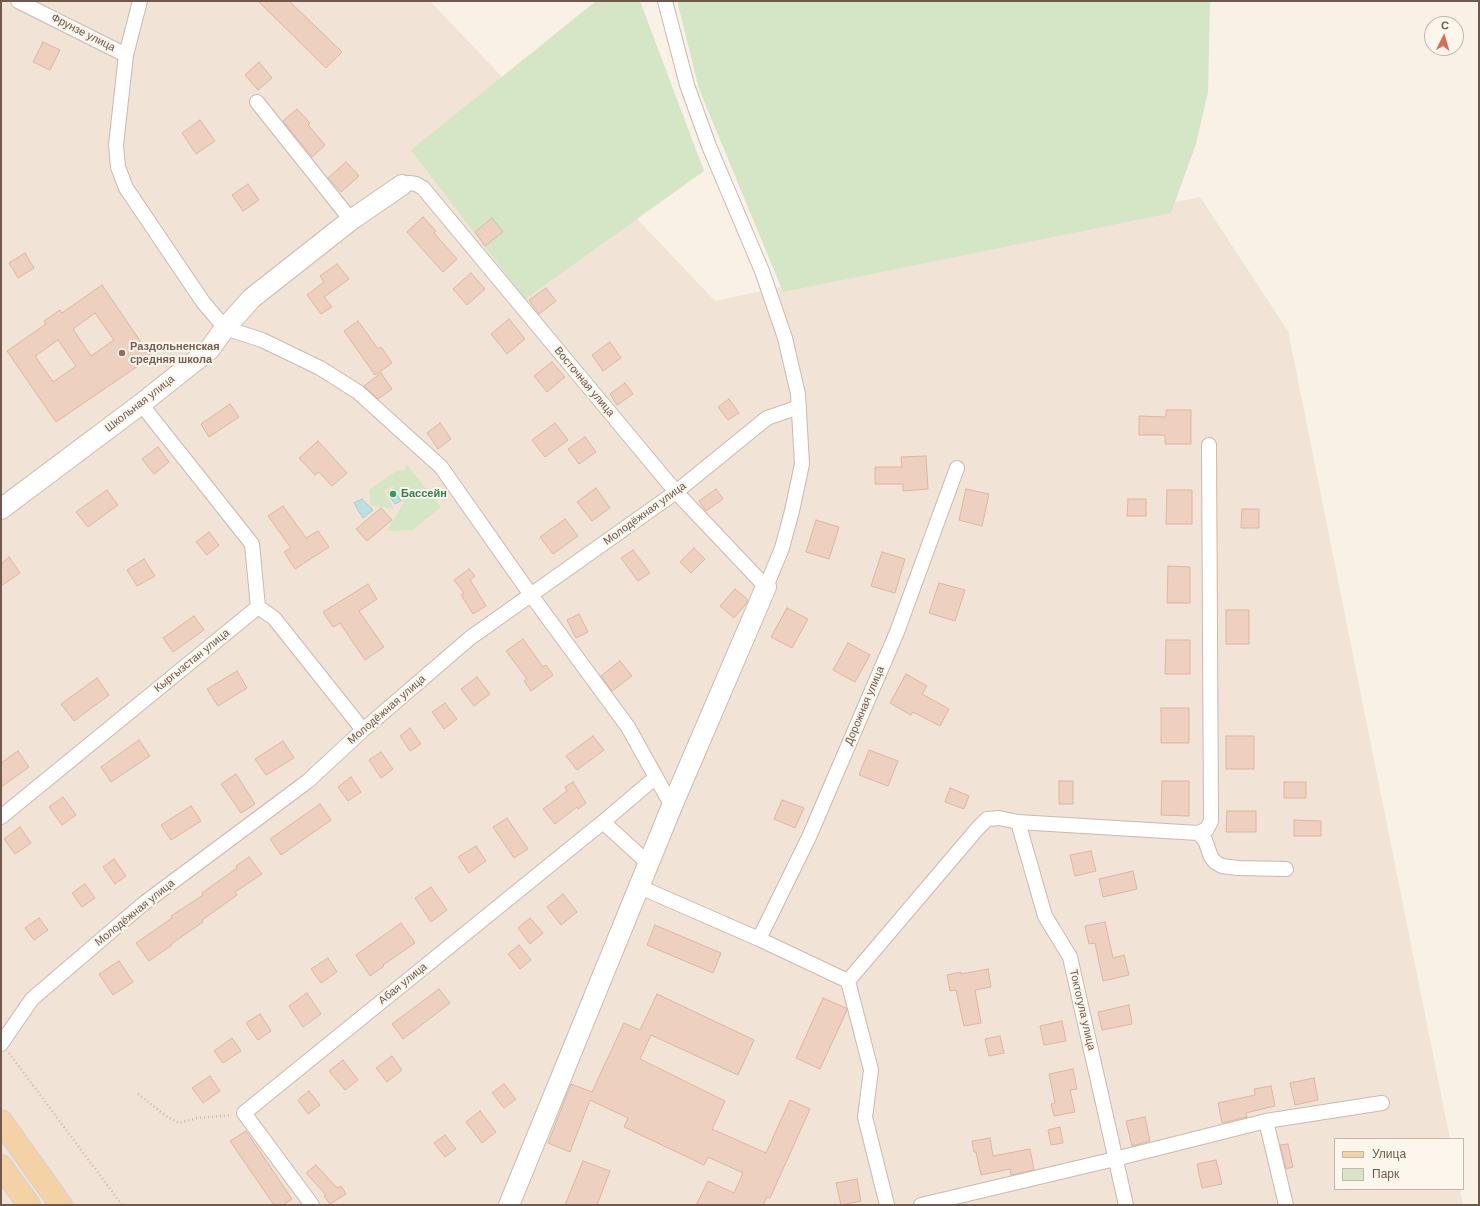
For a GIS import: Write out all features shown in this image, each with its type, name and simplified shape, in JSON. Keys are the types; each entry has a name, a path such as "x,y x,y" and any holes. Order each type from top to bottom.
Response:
{"main road":[{"path":"1,1121 61,1205"},
{"path":"1,1166 29,1205"}],"street":[{"name":"Фрунзе улица","path":"18,1 126,55"},
{"path":"140,1 126,55 116,145 118,167 126,188 203,302 225,328 262,340 320,368 358,392 441,467 531,595 628,727 672,806"},
{"path":"509,1205 672,806 782,548 802,464 798,394 783,331 762,271 709,146 687,85 665,1"},
{"path":"257,102 351,220"},
{"name":"Восточная улица","path":"402,185 409,183 416,184 423,188 676,492 766,587"},
{"name":"Школьная улица","path":"1,509 141,404 209,350 225,328 252,298 351,220 402,185"},
{"path":"141,404 252,544 258,608 274,618 363,730"},
{"name":"Молодёжная улица","path":"1,1043 32,999 143,904 308,781 363,730 470,638 676,492 767,418 799,407"},
{"path":"848,981 987,819 1000,818 1018,822 1198,833 1207,829 1212,821 1209,445"},
{"name":"Дорожная улица","path":"759,939 809,837 897,632 957,468"},
{"name":"Кыргызстан улица","path":"1,817 258,608"},
{"name":"Абая улица","path":"244,1113 603,822 656,777"},
{"path":"603,822 649,864"},
{"name":"Токтогула улица","path":"1018,822 1045,916 1070,957 1126,1205"},
{"path":"1198,833 1205,840 1211,857 1215,862 1222,866 1238,868 1286,869"},
{"path":"640,887 759,939 848,981 872,1070 865,1117 887,1205"},
{"path":"921,1205 1266,1121 1382,1103"},
{"path":"244,1113 312,1205"},
{"path":"1266,1121 1286,1205"}],"path":[{"path":"1,1043 122,1205"},
{"path":"138,1094 166,1116 179,1123 198,1118 244,1113"}],"shaded area":[{"path":"1,1 430,1 715,301 1200,197 1288,331 1450,1138 1334,1138 1334,1190 1460,1190 1463,1205 1,1205"}],"green space":[{"path":"596,1 640,1 704,171 525,299 411,150"},
{"path":"677,1 1210,1 1208,92 1196,144 1171,213 783,292 699,89"},
{"path":"406,464 441,507 413,530 387,531 404,502 393,486 384,491 394,509 371,505 369,490 396,471 405,470"}],"water":[{"name":"Бассейн","path":"394,489 401,501 395,504 388,492"},
{"name":"Бассейн","path":"362,499 373,510 363,518 354,503"}],"building":[{"path":"258,1 289,1 342,52 326,68"},
{"path":"43,42 60,50 50,70 33,62"},
{"path":"259,62 272,78 258,90 245,75"},
{"path":"297,109 310,123 308,125 325,145 312,157 283,121"},
{"path":"200,120 215,141 196,154 182,133"},
{"path":"346,162 359,176 341,192 328,178"},
{"path":"248,184 259,200 243,211 232,195"},
{"path":"423,217 436,231 434,233 457,259 443,272 407,232"},
{"path":"492,218 503,232 485,246 475,232"},
{"path":"25,253 34,268 18,278 9,263"},
{"path":"337,264 349,279 324,297 332,307 321,314 307,295 324,282 320,276"},
{"path":"471,273 485,289 467,305 453,289"},
{"name":"Раздольненская средняя школа","path":"102,285 151,357 56,422 7,351 46,324 44,321 60,310 62,313","holes":["95,313 114,340 91,356 73,329","58,340 76,366 53,382 35,356"]},
{"path":"546,288 556,301 539,314 529,300"},
{"path":"509,319 525,339 507,354 491,334"},
{"path":"358,321 378,349 381,347 392,363 375,375 344,331"},
{"path":"610,342 621,358 603,371 592,355"},
{"path":"552,362 565,377 547,392 534,376"},
{"path":"381,373 392,389 378,399 364,386"},
{"path":"625,383 633,394 617,405 610,394"},
{"path":"729,399 739,413 728,420 718,407"},
{"path":"230,404 239,417 209,437 201,424"},
{"path":"1166,410 1191,410 1191,444 1165,444 1165,435 1139,435 1139,416 1166,417"},
{"path":"440,423 451,439 438,449 427,433"},
{"path":"555,423 568,440 545,457 532,440"},
{"path":"585,437 596,452 579,464 568,449"},
{"path":"318,441 347,473 332,486 319,472 315,475 299,458"},
{"path":"158,447 169,462 154,474 142,459"},
{"path":"926,456 928,489 903,491 903,484 875,484 875,467 902,467 901,457"},
{"path":"596,488 610,508 592,521 577,502"},
{"path":"716,489 723,499 706,511 699,501"},
{"path":"966,489 989,494 982,526 959,520"},
{"path":"107,490 118,505 88,527 76,512"},
{"path":"1167,490 1192,490 1192,524 1166,524"},
{"path":"1128,499 1146,499 1146,516 1127,516"},
{"path":"283,506 306,538 318,531 329,547 295,569 284,552 291,548 268,516"},
{"path":"381,508 392,520 367,541 356,529"},
{"path":"1242,509 1259,509 1259,528 1241,528"},
{"path":"565,519 578,536 553,554 540,537"},
{"path":"816,520 839,527 829,559 806,552"},
{"path":"209,532 219,545 207,555 196,542"},
{"path":"694,548 705,559 691,573 680,562"},
{"path":"633,550 650,573 638,581 621,558"},
{"path":"882,552 905,559 895,593 871,586"},
{"path":"9,557 20,573 1,586 1,564"},
{"path":"144,559 155,576 137,586 127,570"},
{"path":"1168,566 1190,567 1190,603 1167,603"},
{"path":"469,569 475,576 470,580 486,606 473,614 461,595 464,593 454,580"},
{"path":"939,583 965,590 955,621 929,613"},
{"path":"368,584 377,599 359,611 384,647 365,660 340,623 333,627 323,612"},
{"path":"735,589 748,600 734,618 720,606"},
{"path":"787,608 808,619 792,648 771,637"},
{"path":"1226,610 1249,610 1249,644 1226,644"},
{"path":"579,614 588,632 576,638 567,620"},
{"path":"194,616 204,630 173,652 163,638"},
{"path":"523,639 543,667 546,665 553,675 531,691 524,681 527,679 506,651"},
{"path":"1166,640 1190,640 1190,674 1165,674"},
{"path":"848,643 870,655 855,682 833,670"},
{"path":"620,661 632,676 612,691 601,676"},
{"path":"237,671 247,688 218,706 207,689"},
{"path":"906,674 927,686 922,694 949,709 940,726 913,712 911,715 890,703"},
{"path":"477,677 490,694 474,706 461,689"},
{"path":"97,678 109,695 74,721 61,704"},
{"path":"445,703 457,719 444,729 432,712"},
{"path":"1161,708 1189,708 1189,743 1161,743"},
{"path":"410,728 421,744 410,751 400,736"},
{"path":"593,736 604,750 577,770 566,756"},
{"path":"1226,736 1254,736 1254,769 1226,769"},
{"path":"139,740 150,756 111,782 101,767"},
{"path":"283,741 294,758 266,775 255,759"},
{"path":"869,750 898,761 888,786 859,775"},
{"path":"18,751 29,767 1,787 1,763"},
{"path":"381,752 393,769 381,778 369,760"},
{"path":"236,774 255,804 241,813 221,784"},
{"path":"351,777 361,792 348,801 338,787"},
{"path":"1059,781 1073,781 1073,804 1059,804"},
{"path":"1162,781 1189,781 1189,816 1161,815"},
{"path":"573,782 586,803 578,809 577,807 555,824 543,809 567,791 565,787"},
{"path":"1284,782 1306,782 1306,798 1284,798"},
{"path":"950,788 969,796 964,809 945,802"},
{"path":"63,797 76,815 62,825 49,807"},
{"path":"782,800 804,808 795,828 774,819"},
{"path":"320,804 331,820 281,855 270,839"},
{"path":"191,806 201,821 171,840 161,825"},
{"path":"1227,811 1256,811 1256,832 1226,832"},
{"path":"507,818 528,849 514,858 493,827"},
{"path":"1294,820 1321,821 1321,836 1294,836"},
{"path":"20,827 31,843 15,854 4,839"},
{"path":"476,846 486,861 469,873 458,857"},
{"path":"1091,851 1096,871 1075,876 1070,855"},
{"path":"249,857 262,874 235,892 237,895 202,920 203,922 149,961 136,943 172,918 171,916 203,895 202,893 237,868 236,866"},
{"path":"114,859 126,876 115,884 103,867"},
{"path":"1133,871 1137,889 1103,897 1099,879"},
{"path":"85,884 95,898 82,907 72,893"},
{"path":"431,887 447,910 431,922 415,898"},
{"path":"563,894 577,912 561,925 547,907"},
{"path":"39,918 48,930 34,940 25,928"},
{"path":"530,918 543,933 530,944 518,928"},
{"path":"1105,922 1113,958 1124,955 1129,975 1103,981 1095,943 1089,944 1085,926"},
{"path":"401,923 415,943 370,976 356,955"},
{"path":"655,925 721,953 713,973 647,945"},
{"path":"519,945 531,960 520,969 508,954"},
{"path":"328,958 337,972 321,983 311,969"},
{"path":"119,961 133,982 113,995 99,974"},
{"path":"988,969 991,987 975,990 981,1023 964,1026 956,990 950,991 947,975"},
{"path":"439,989 450,1003 403,1039 392,1024"},
{"path":"307,993 321,1014 303,1027 289,1006"},
{"path":"657,994 754,1040 738,1075 651,1035 640,1059 725,1101 712,1129 766,1153 790,1100 810,1109 770,1198 767,1197 763,1205 696,1205 708,1181 734,1193 743,1173 708,1157 704,1165 624,1127 628,1118 590,1100 570,1152 548,1143 571,1084 592,1092 624,1023 640,1030"},
{"path":"823,998 846,1008 847,1010 820,1069 796,1058"},
{"path":"1129,1005 1132,1024 1102,1030 1098,1012"},
{"path":"260,1014 271,1031 258,1040 246,1023"},
{"path":"1062,1021 1066,1041 1044,1045 1040,1026"},
{"path":"1000,1036 1004,1053 989,1056 985,1039"},
{"path":"232,1038 241,1051 223,1063 214,1051"},
{"path":"392,1056 402,1070 387,1082 376,1068"},
{"path":"343,1060 358,1080 345,1090 329,1071"},
{"path":"1073,1069 1077,1089 1070,1090 1075,1112 1054,1116 1051,1104 1055,1103 1049,1074"},
{"path":"210,1076 220,1091 203,1103 192,1088"},
{"path":"1314,1078 1318,1100 1295,1105 1290,1083"},
{"path":"504,1084 516,1099 504,1108 492,1093"},
{"path":"1271,1086 1275,1106 1246,1113 1247,1117 1222,1123 1218,1103 1255,1095 1254,1089"},
{"path":"309,1091 320,1105 308,1114 298,1100"},
{"path":"480,1111 496,1132 482,1143 466,1122"},
{"path":"1145,1117 1150,1141 1132,1146 1126,1121"},
{"path":"1060,1127 1063,1143 1051,1145 1048,1130"},
{"path":"246,1131 292,1199 283,1205 274,1205 230,1141"},
{"path":"445,1135 456,1149 445,1157 434,1143"},
{"path":"990,1138 993,1156 1030,1149 1034,1170 1011,1175 1010,1169 981,1175 972,1141"},
{"path":"1288,1144 1293,1167 1286,1169 1280,1145"},
{"path":"1216,1160 1222,1184 1202,1188 1197,1164"},
{"path":"583,1161 610,1171 597,1205 565,1205"},
{"path":"316,1165 337,1188 341,1186 346,1194 330,1204 324,1196 326,1195 306,1173"},
{"path":"857,1179 861,1201 841,1205 836,1183"}],"place":[{"name":"Раздольненская средняя школа","path":"122,353"},
{"name":"Бассейн","path":"393,494"}]}
